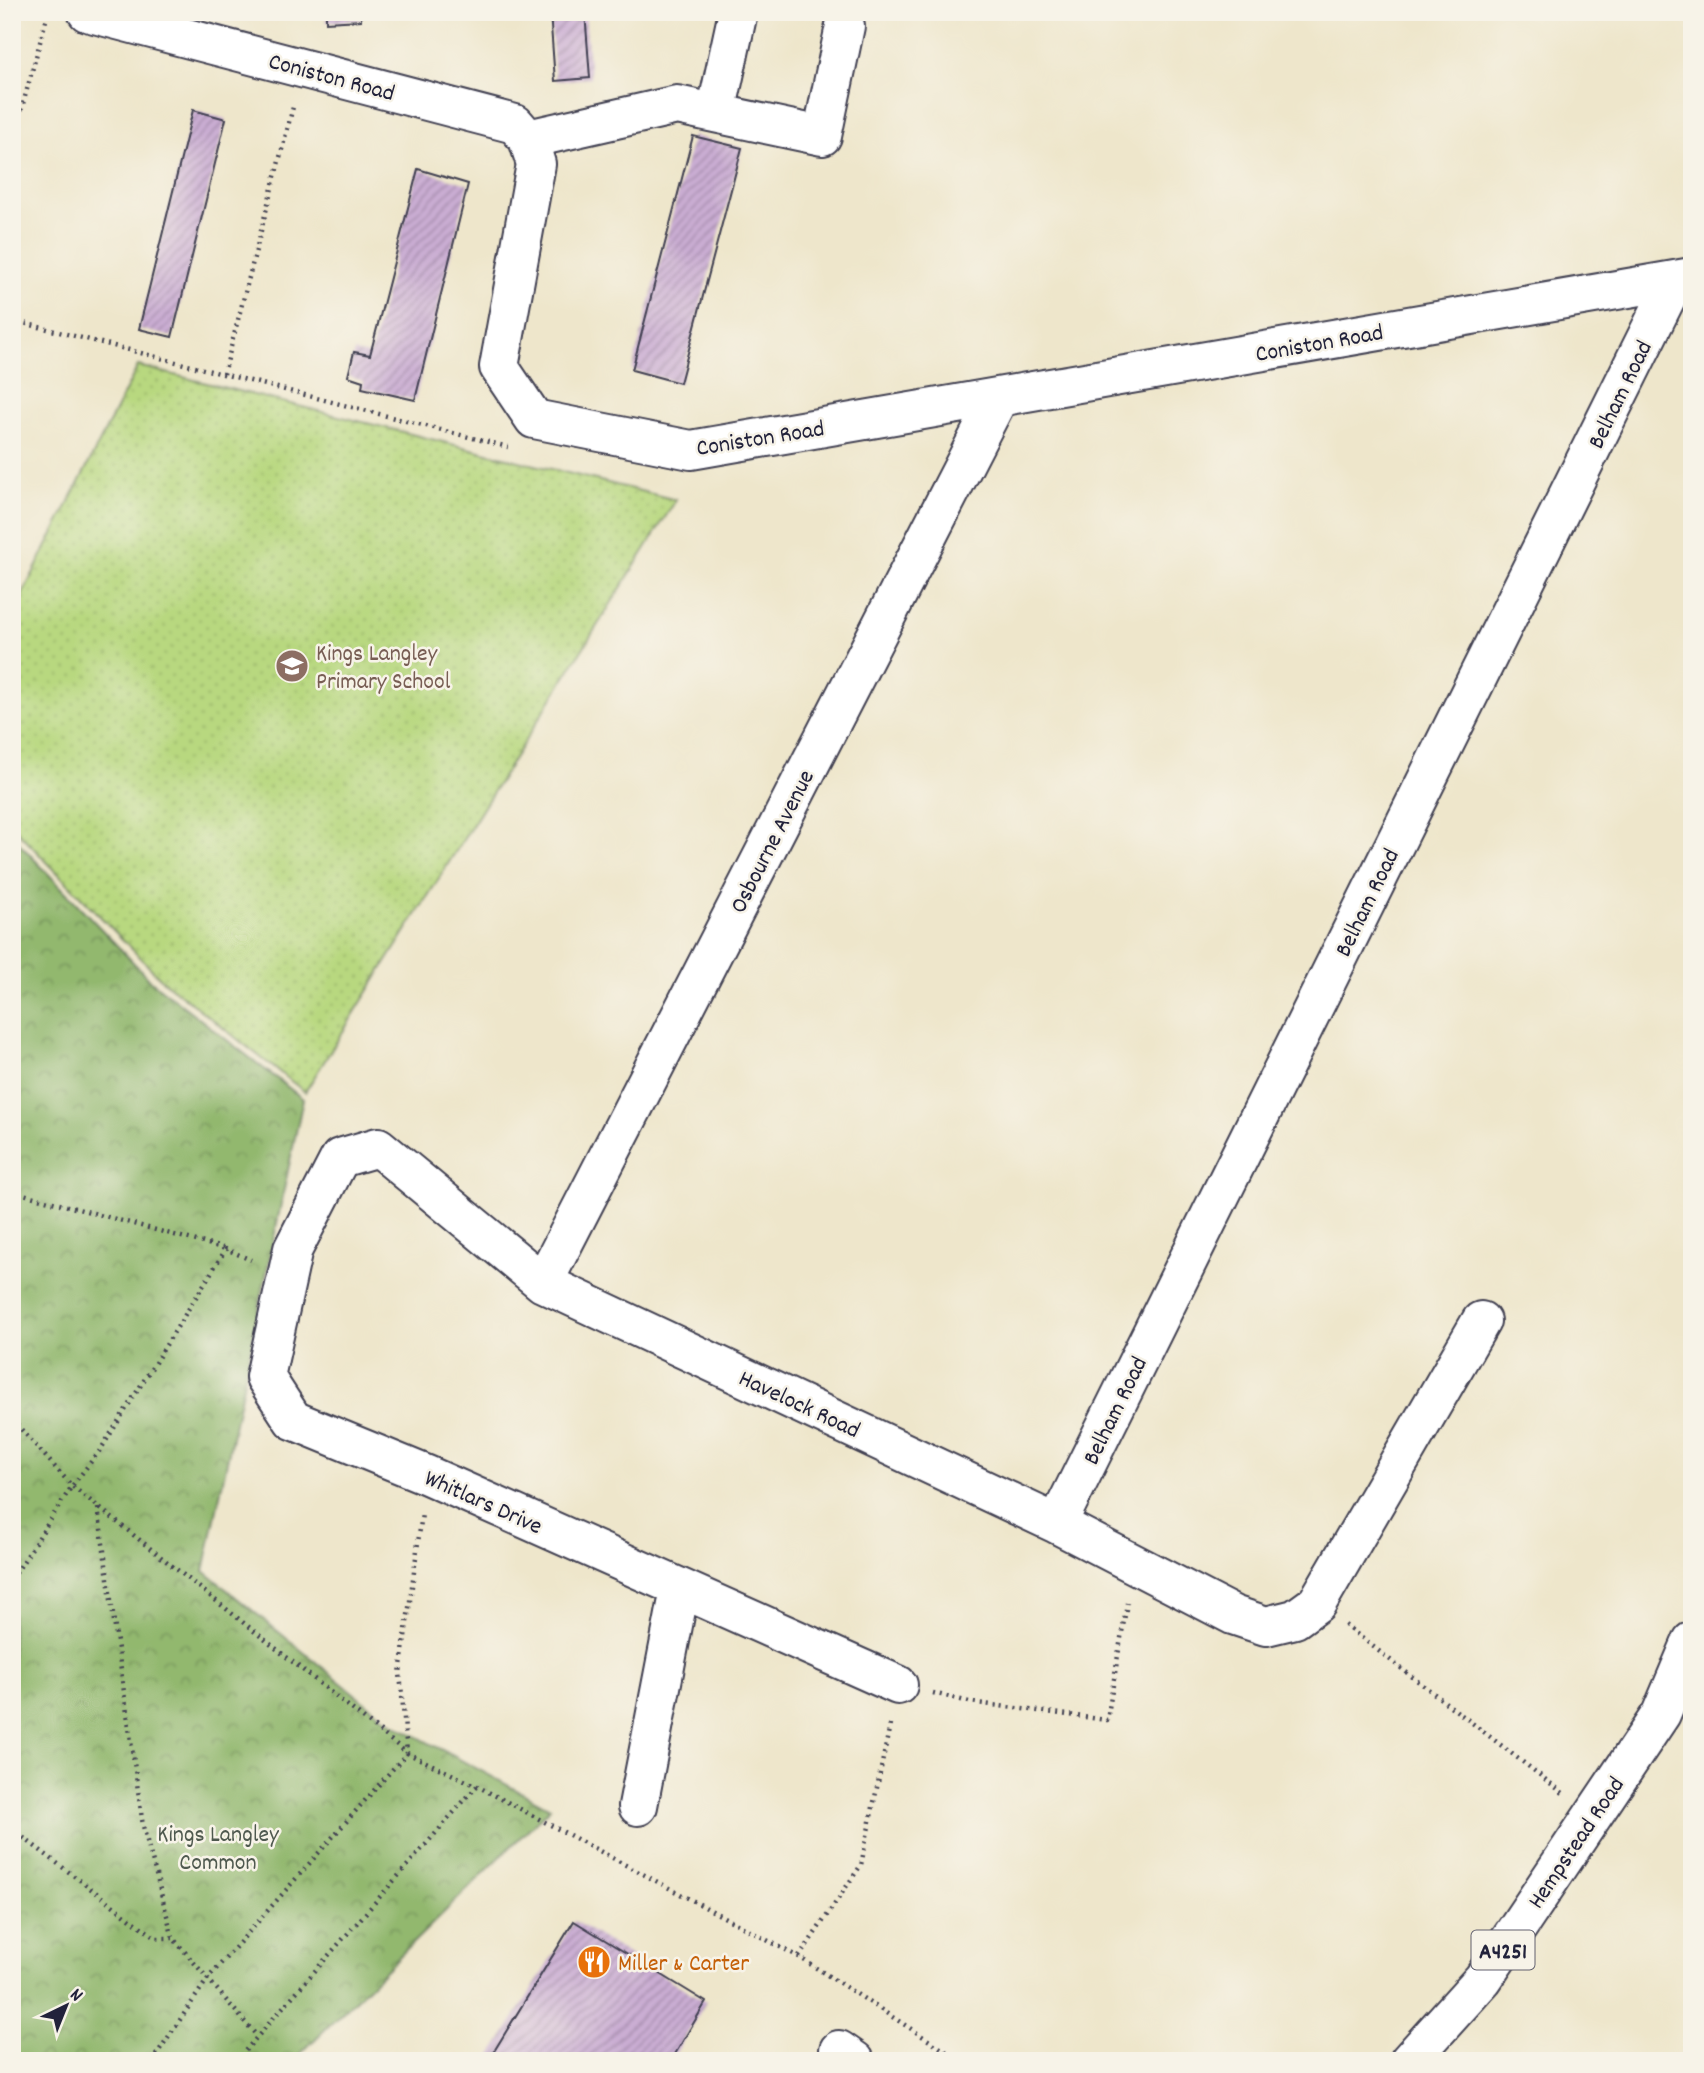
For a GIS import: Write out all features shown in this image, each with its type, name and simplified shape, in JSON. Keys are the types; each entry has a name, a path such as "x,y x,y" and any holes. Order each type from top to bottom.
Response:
{"street":[{"name":"Coniston Road","path":"88,12 515,124 528,139"},
{"path":"716,113 738,12"},
{"path":"534,419 499,367 536,164 528,139 677,105 822,136 845,26"},
{"name":"Coniston Road","path":"534,419 691,450 998,399 1684,278"},
{"name":"Belham Road","path":"1057,1524 1684,278"},
{"name":"Osbourne Avenue","path":"543,1283 998,399"},
{"name":"Whitlars Drive","path":"543,1283 378,1147 340,1158 293,1249 265,1377 293,1420 428,1475 898,1685"},
{"name":"Havelock Road","path":"543,1283 1057,1524 1233,1615 1266,1626 1295,1619 1317,1603"},
{"path":"1317,1603 1481,1321"},
{"path":"638,1806 680,1589"},
{"name":"Hempstead Road","path":"1409,2061 1483,1979 1593,1816 1661,1714 1692,1641"}],"path":[{"path":"12,144 48,12"},
{"path":"224,374 303,68"},
{"path":"12,320 521,450 534,419"},
{"path":"12,1191 226,1249 287,1276"},
{"path":"12,1579 72,1486 101,1448 226,1249"},
{"path":"12,1419 72,1486 407,1753 477,1786 799,1956 961,2061"},
{"path":"152,2061 209,1977 407,1753 400,1673 428,1475"},
{"path":"98,1507 143,1826 173,1938 257,2036"},
{"path":"799,1956 861,1865 898,1685 969,1702 1107,1720 1134,1564"},
{"path":"1317,1603 1593,1816"},
{"path":"236,2061 477,1786"},
{"path":"12,1829 156,1938 173,1938"}],"green space":[{"name":"Kings Langley Primary School","path":"138,366 676,500 305,1092 162,980 12,826 12,615"},
{"name":"Kings Langley Common","path":"12,836 151,981 303,1099 204,1571 388,1721 550,1808 293,2061 12,2061"}],"building":[{"path":"326,12 361,12 361,20 326,22"},
{"path":"550,12 585,12 590,78 555,81"},
{"path":"193,110 226,119 172,337 139,329"},
{"path":"693,136 742,148 680,383 632,370"},
{"path":"418,169 468,184 415,400 362,388 363,381 348,376 354,352 370,355"},
{"name":"Miller & Carter","path":"574,1921 706,2002 671,2061 488,2061"}],"place":[{"name":"Kings Langley Primary School","path":"292,666"},
{"name":"Miller & Carter","path":"594,1962"}]}
